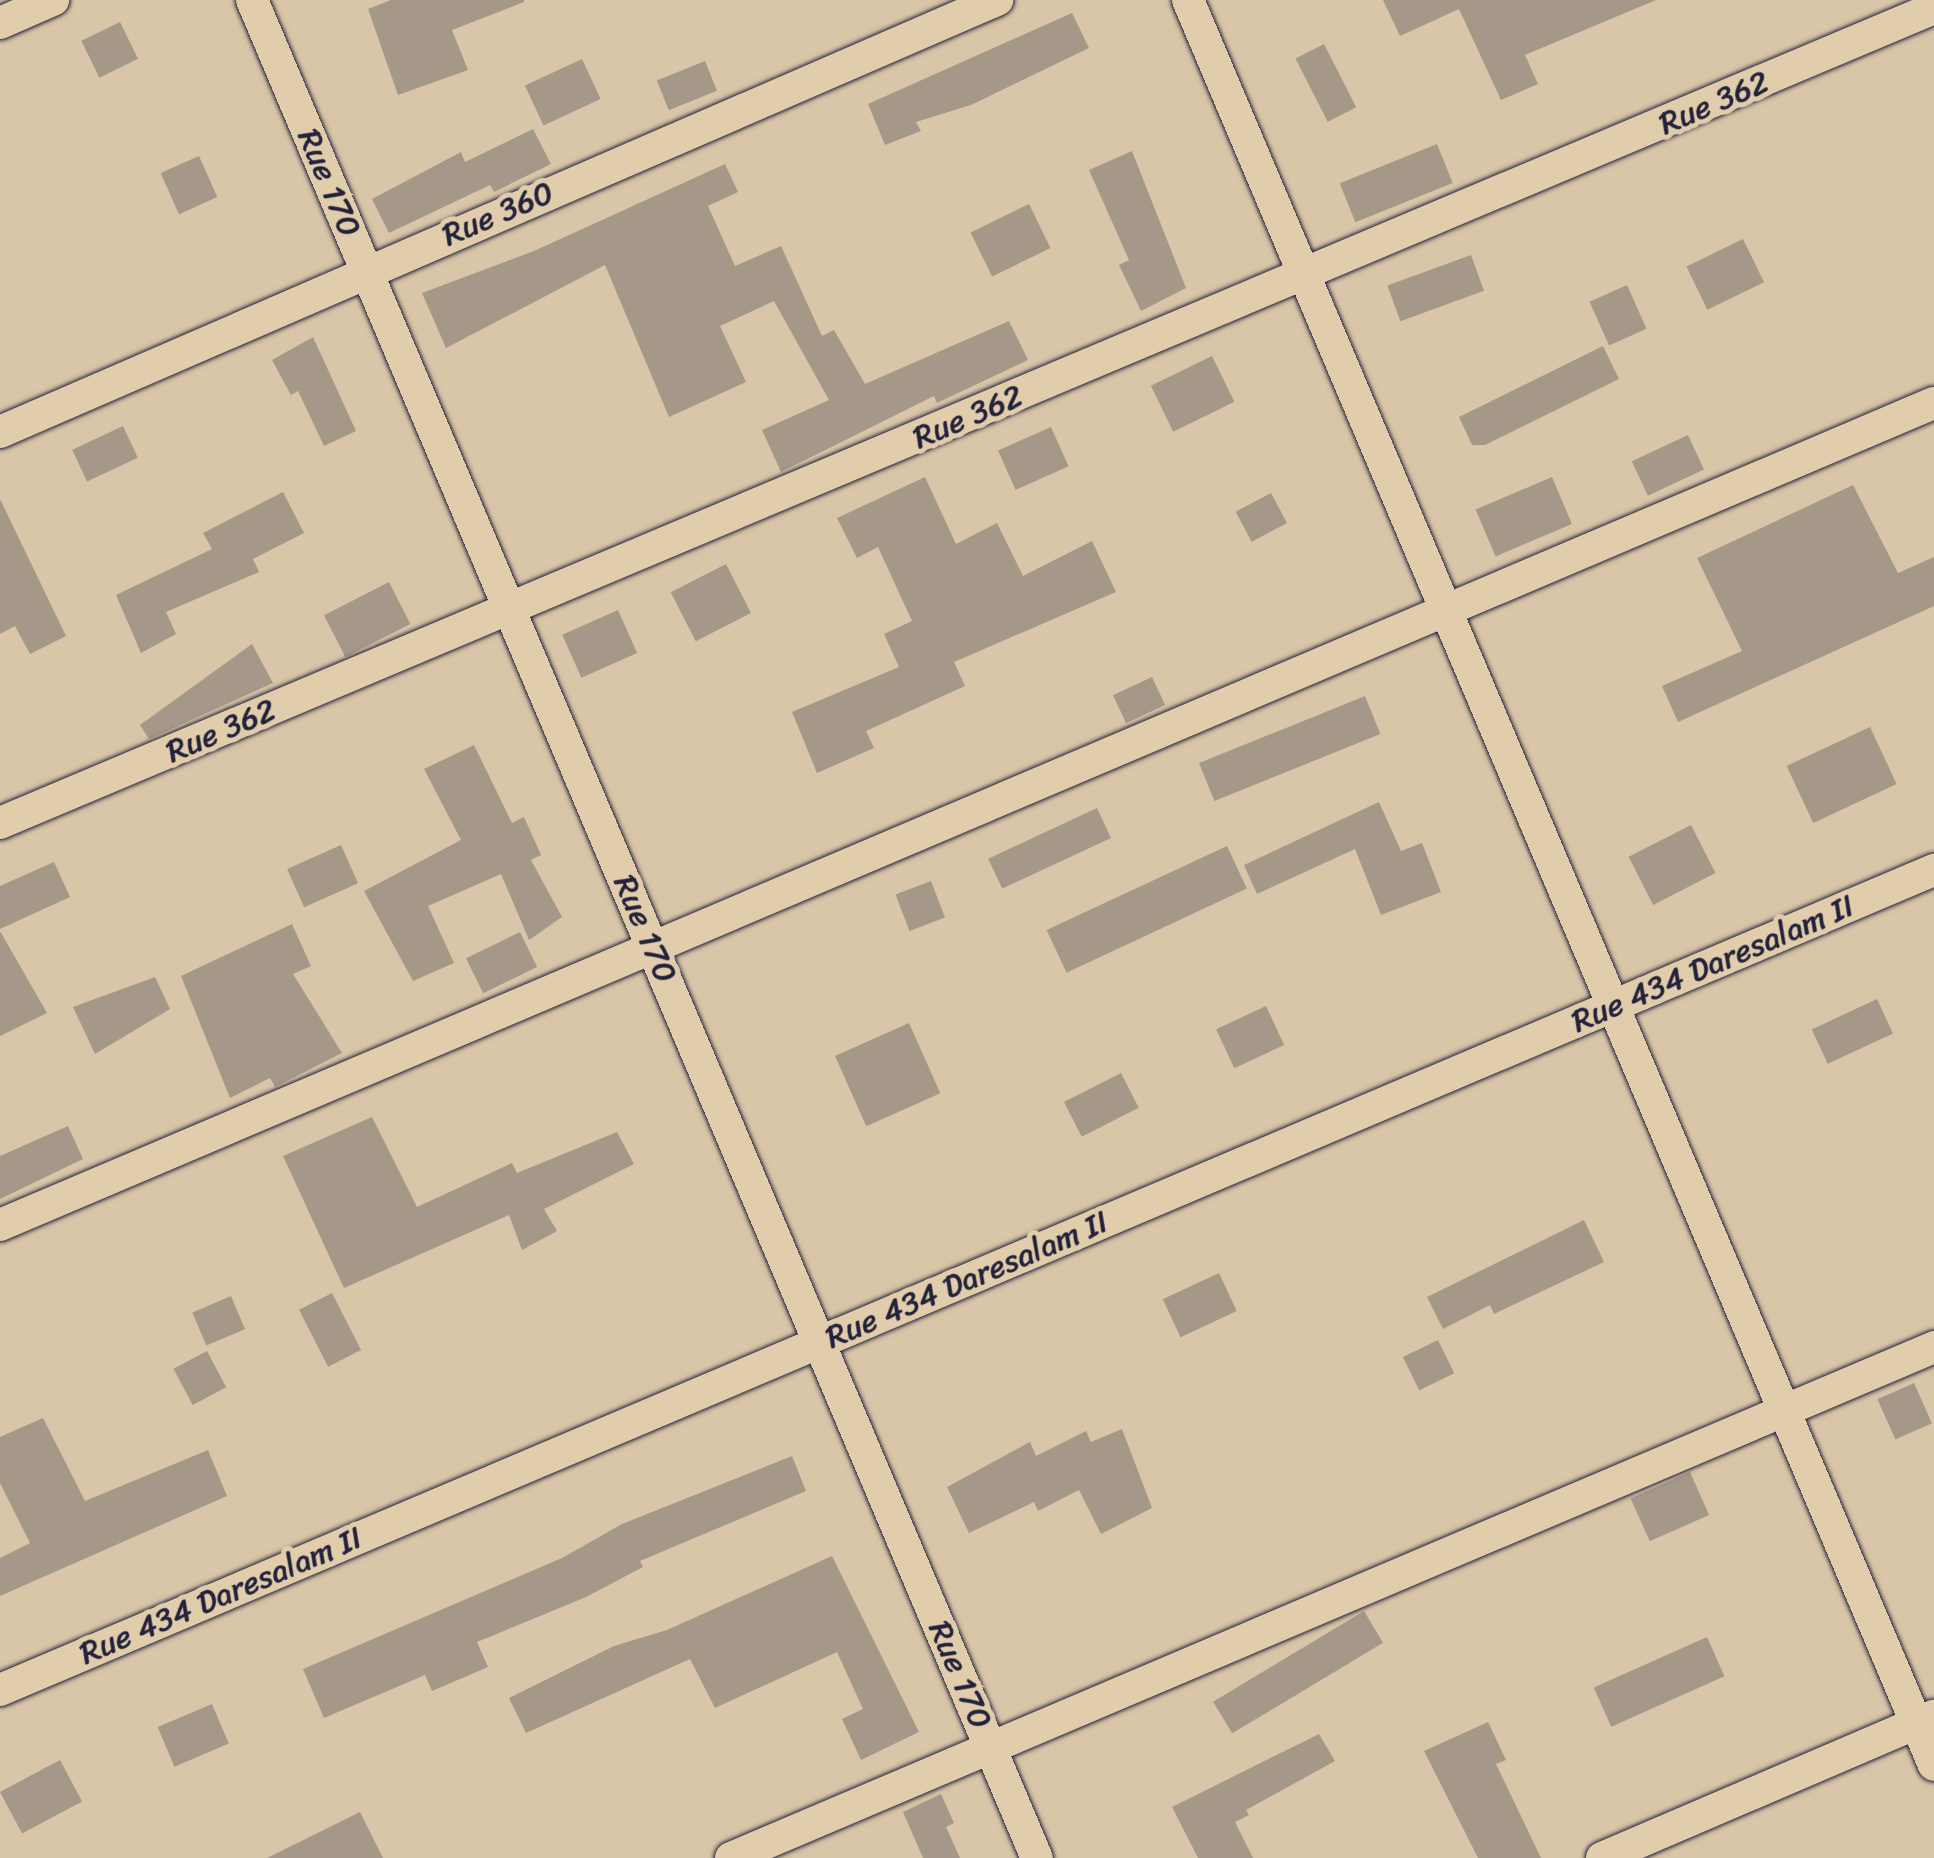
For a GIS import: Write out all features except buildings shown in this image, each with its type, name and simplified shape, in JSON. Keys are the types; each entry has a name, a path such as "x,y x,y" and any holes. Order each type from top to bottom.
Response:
{"street":[{"path":"0,23 53,0"},
{"name":"Rue 170","path":"252,0 1038,1858"},
{"name":"Rue 360","path":"0,432 997,0"},
{"path":"1188,0 1784,1410 1925,1719 1934,1765"},
{"name":"Rue 362","path":"0,823 1934,8"},
{"path":"0,1225 1934,403"},
{"name":"Rue 434 Daresalam II","path":"0,1690 1934,870"},
{"path":"731,1858 1934,1347"},
{"path":"1602,1858 1925,1719"}]}
